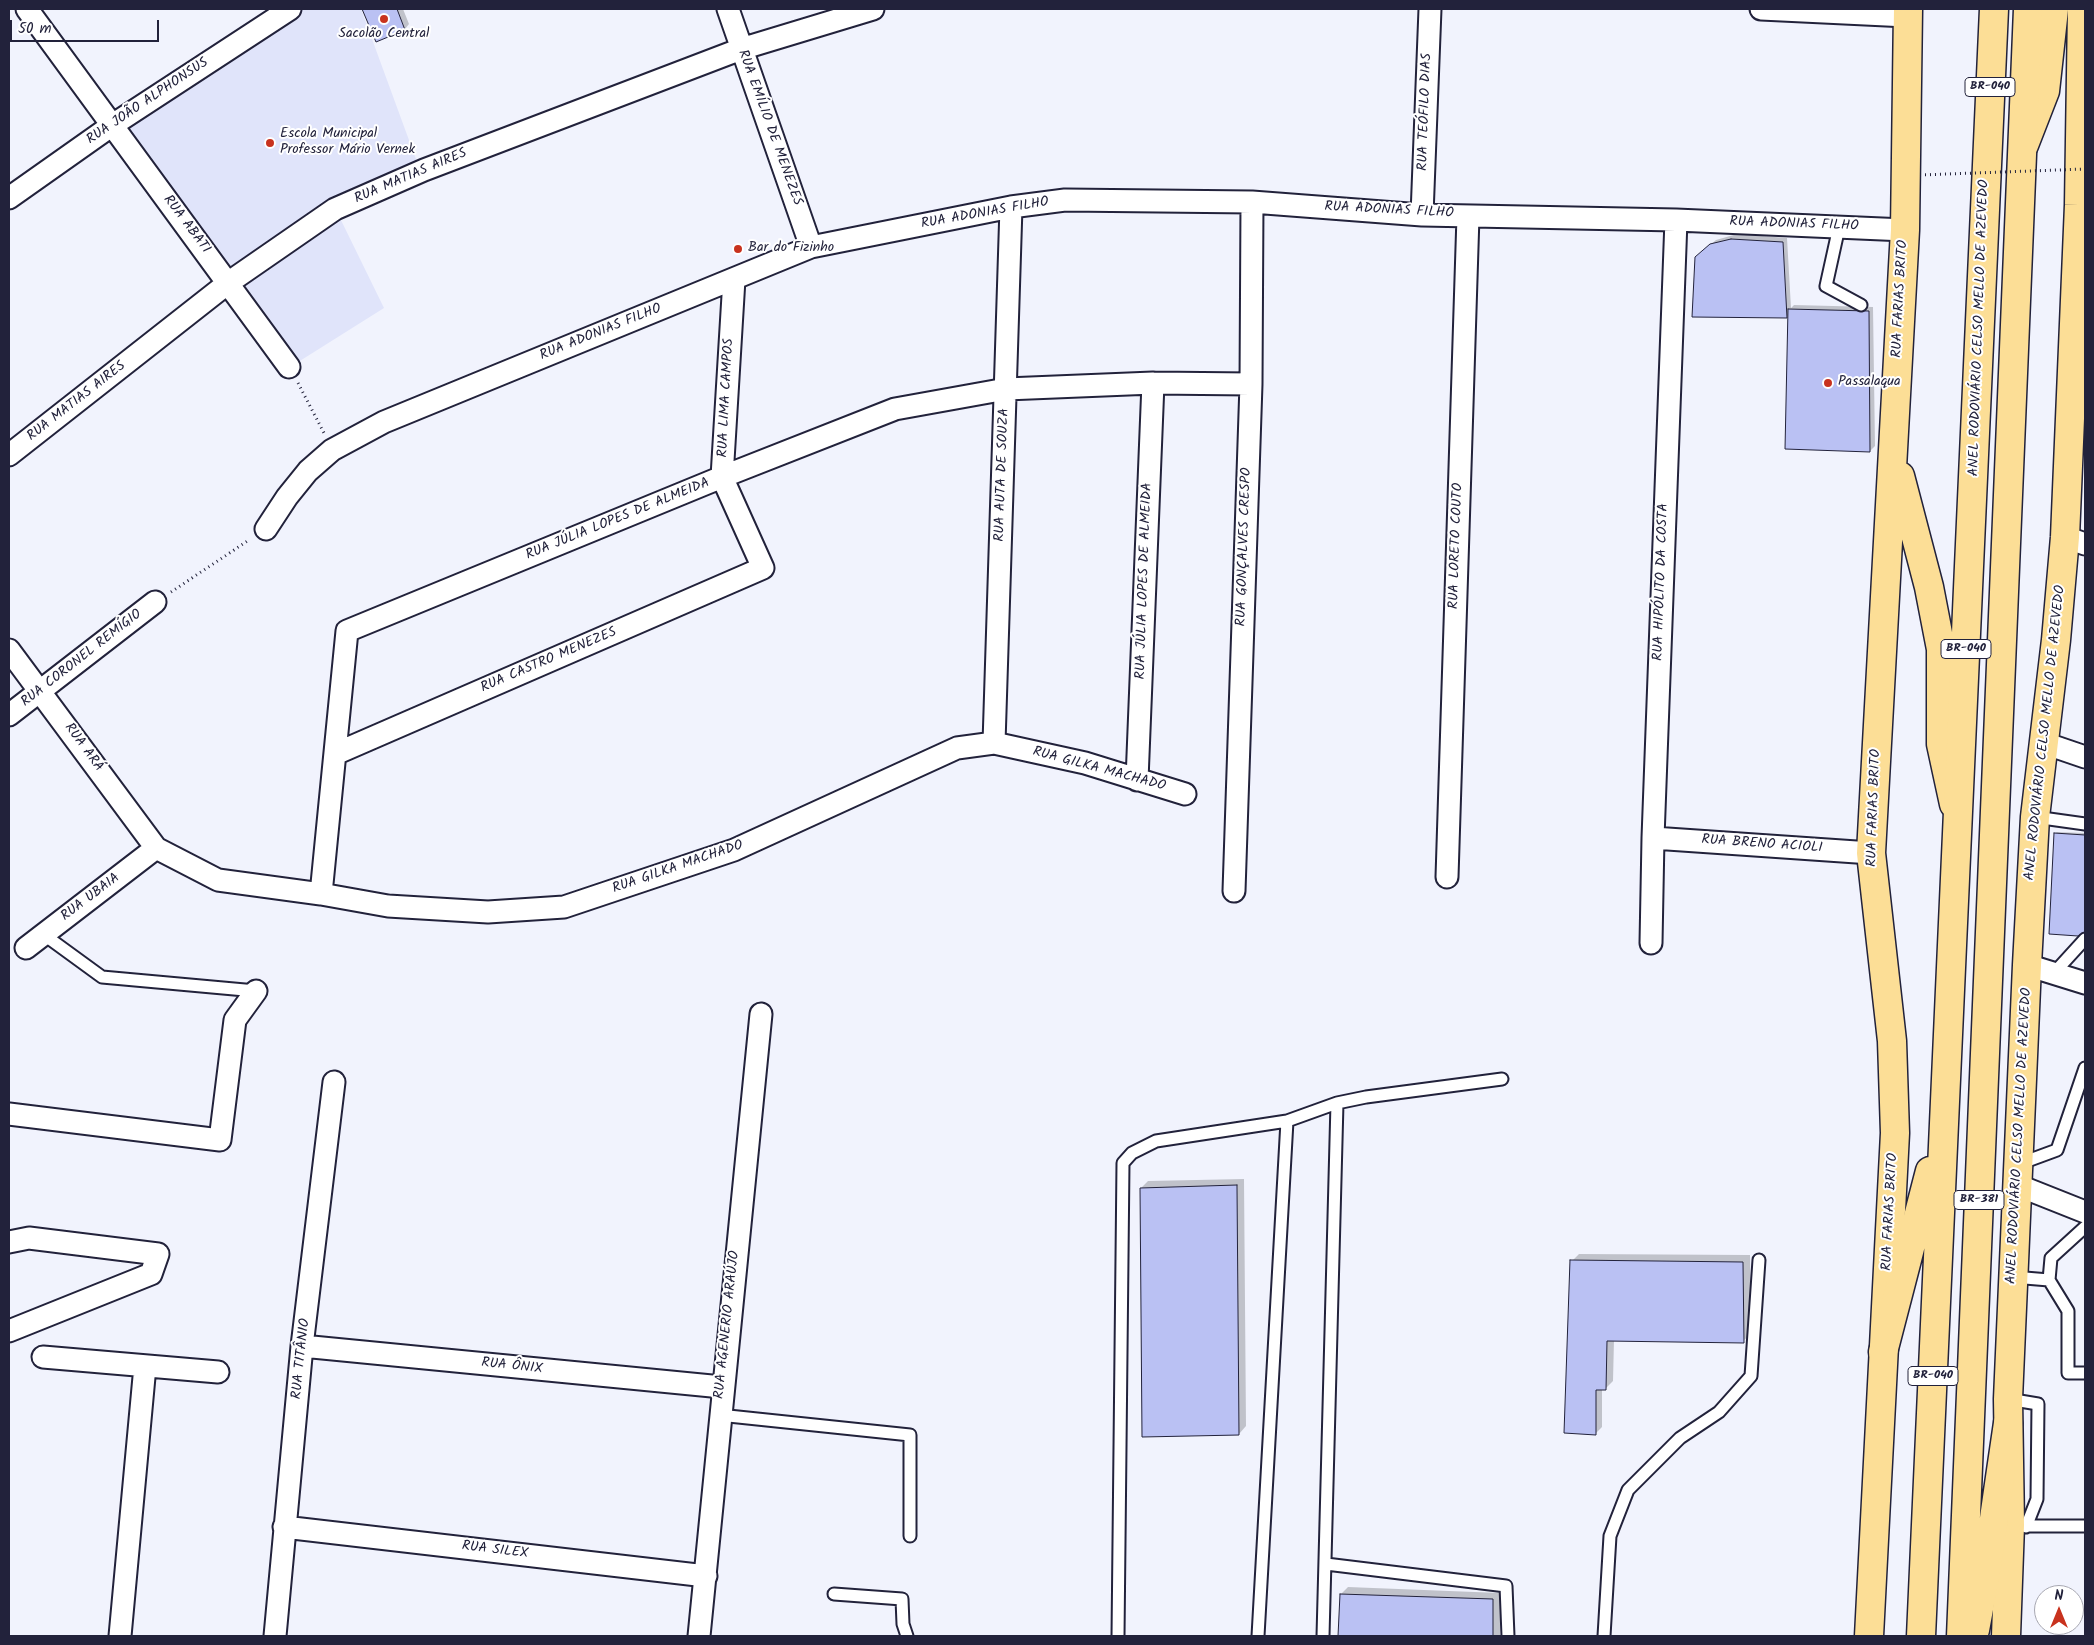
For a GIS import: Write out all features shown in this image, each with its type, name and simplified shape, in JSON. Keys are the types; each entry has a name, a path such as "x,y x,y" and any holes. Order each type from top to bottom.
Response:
{"main road":[{"name":"ANEL RODOVIÁRIO CELSO MELLO DE AZEVEDO","path":"1921,1636 1994,9"},
{"name":"BR-040","path":"1996,764 2028,9"},
{"path":"2021,153 2045,91 2054,9"},
{"name":"ANEL RODOVIÁRIO CELSO MELLO DE AZEVEDO","path":"2006,1636 2018,1526 2008,1411 2035,818 2044,743 2075,540 2084,74 2082,9"},
{"name":"RUA FARIAS BRITO","path":"1869,1636 1895,1133 1892,1041 1871,853 1905,230 1908,12"},
{"path":"1894,435 1903,493 1930,587 1941,649 1941,744 1958,822"},
{"name":"BR-381","path":"1961,1636 1996,764"},
{"path":"1883,1352 1944,1116"},
{"path":"1973,1636 1987,1566 2008,1411"}],"street":[{"name":"RUA ABATI","path":"27,9 111,126 290,367"},
{"name":"RUA JOÃO ALPHONSUS","path":"9,198 111,126 290,9"},
{"name":"RUA EMÍLIO DE MENEZES","path":"728,9 811,247"},
{"name":"RUA MATIAS AIRES","path":"9,455 228,283 335,209 424,170 741,49 872,9"},
{"name":"RUA TEÓFILO DIAS","path":"1422,215 1430,9"},
{"path":"1761,9 1908,12"},
{"name":"RUA ADONIAS FILHO","path":"266,529 287,497 308,471 332,450 384,422 811,247 1011,207 1065,200 1252,202 1422,215 1676,220 1905,230"},
{"name":"RUA GONÇALVES CRESPO","path":"1234,891 1251,384 1252,202"},
{"name":"RUA AUTA DE SOUZA","path":"994,743 1011,207"},
{"name":"RUA LORETO COUTO","path":"1447,877 1468,216"},
{"name":"RUA HIPÓLITO DA COSTA","path":"1651,943 1653,838 1676,220"},
{"name":"RUA LIMA CAMPOS","path":"734,279 722,477 763,568"},
{"name":"RUA JÚLIA LOPES DE ALMEIDA","path":"1137,780 1153,383"},
{"name":"RUA JÚLIA LOPES DE ALMEIDA","path":"321,894 347,631 722,477 895,409 1006,389 1153,383 1251,384"},
{"name":"RUA CASTRO MENEZES","path":"335,754 763,568"},
{"name":"RUA CORONEL REMÍGIO","path":"9,715 42,692 155,602"},
{"name":"RUA ARÁ","path":"9,650 156,848"},
{"name":"RUA GILKA MACHADO","path":"156,848 218,880 321,894 388,906 479,912 564,908 734,850 958,748 994,743 1085,763 1185,794"},
{"path":"2044,743 2085,757"},
{"name":"RUA BRENO ACIOLI","path":"1653,838 1871,853"},
{"name":"RUA UBAIA","path":"26,948 156,848"},
{"path":"2027,965 2085,983"},
{"path":"9,1114 220,1140 235,1020 256,990"},
{"name":"RUA AGENERIO ARAÚJO","path":"699,1636 706,1576 719,1415 760,1014"},
{"name":"RUA TITÂNIO","path":"275,1636 302,1346 334,1082"},
{"path":"2018,1174 2085,1212"},
{"path":"9,1242 29,1238 158,1254 151,1274 9,1331"},
{"name":"RUA ÔNIX","path":"302,1346 722,1387"},
{"path":"43,1357 218,1372"},
{"path":"120,1636 145,1366"},
{"name":"RUA SILEX","path":"284,1526 706,1576"}],"lane":[{"path":"1839,227 1826,286 1860,305"},
{"path":"2035,818 2085,824"},
{"path":"44,934 102,977 256,990"},
{"path":"2054,973 2085,939"},
{"path":"2018,1174 2057,1150 2085,1068"},
{"path":"1118,1636 1123,1163 1132,1153 1156,1141 1287,1121 1337,1103 1366,1097 1502,1079"},
{"path":"1322,1636 1326,1564 1337,1103"},
{"path":"1258,1636 1287,1121"},
{"path":"2085,1227 2051,1258 2049,1280 2068,1311 2068,1373 2085,1373"},
{"path":"1604,1636 1610,1536 1628,1490 1680,1438 1719,1412 1751,1376 1759,1260"},
{"path":"2013,1277 2049,1280"},
{"path":"2008,1411 2038,1404 2037,1499 2018,1526"},
{"path":"719,1415 910,1434 910,1536"},
{"path":"2018,1526 2085,1526"},
{"path":"1326,1564 1506,1586 1508,1636"},
{"path":"834,1594 902,1599 903,1624 907,1636"}],"path":[{"path":"1920,175 2085,169"},
{"path":"290,367 332,450"},
{"path":"155,602 266,529"}],"shaded area":[{"name":"Escola Municipal Professor Mário Vernek","path":"304,9 361,9 417,162 228,277 115,124"},
{"path":"337,212 384,308 295,364 233,284"}],"building":[{"name":"Sacolão Central","path":"362,9 397,9 405,30 376,42"},
{"path":"1731,239 1783,242 1787,318 1692,317 1695,257 1710,244"},
{"name":"Passalaqua","path":"1788,309 1869,311 1870,452 1785,449"},
{"path":"2054,833 2085,835 2085,932 2078,936 2049,934"},
{"path":"1237,1185 1239,1435 1142,1437 1140,1188"},
{"path":"1570,1260 1743,1262 1744,1343 1607,1341 1606,1390 1596,1390 1596,1435 1564,1433"},
{"path":"1340,1594 1493,1599 1493,1636 1338,1636"}],"place":[{"name":"Sacolão Central","path":"384,19"},
{"name":"Escola Municipal Professor Mário Vernek","path":"270,143"},
{"name":"Bar do Fizinho","path":"738,249"},
{"name":"Passalaqua","path":"1828,383"}]}
